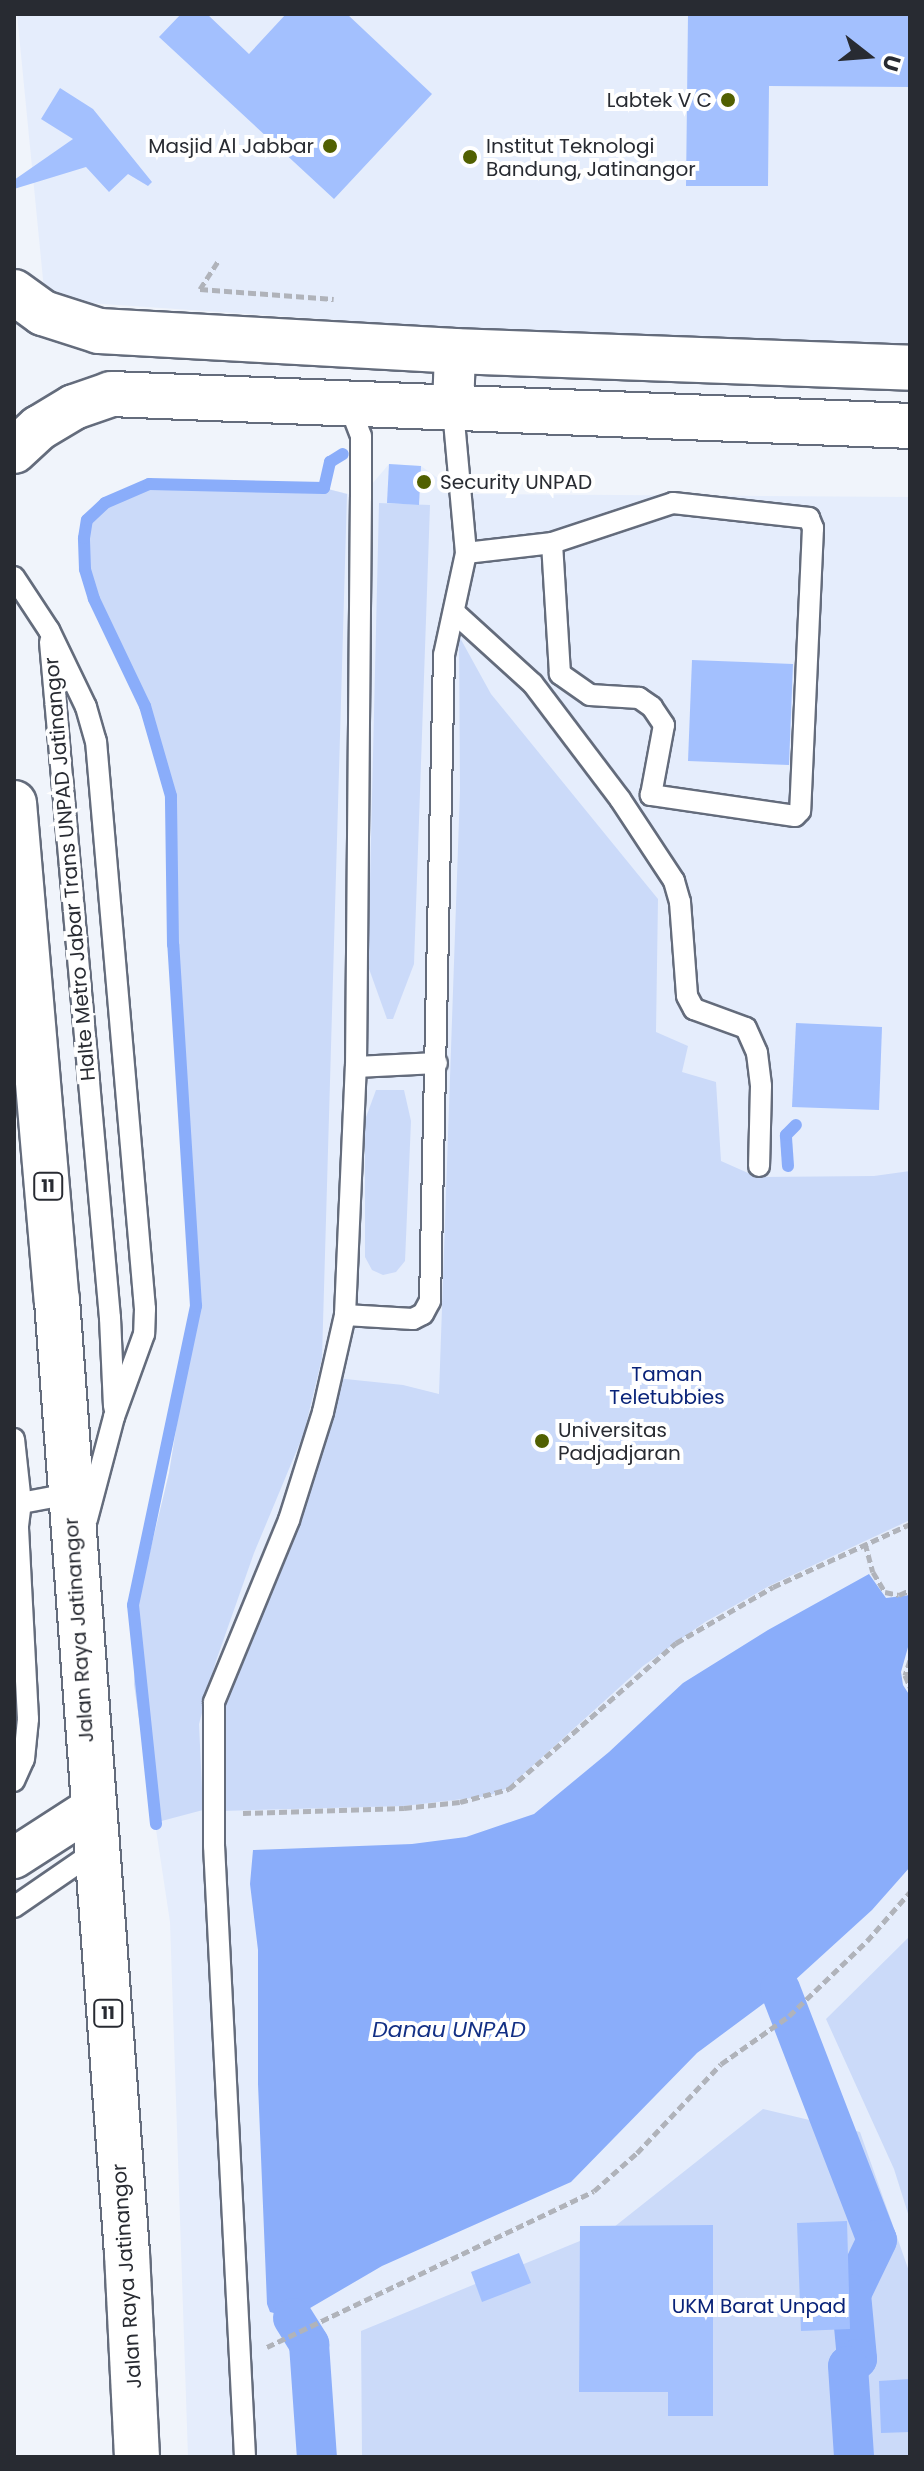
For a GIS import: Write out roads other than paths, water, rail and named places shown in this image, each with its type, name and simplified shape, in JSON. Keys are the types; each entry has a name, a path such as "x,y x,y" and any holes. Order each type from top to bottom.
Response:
{"main road":[{"path":"14,292 43,313 99,331 455,351 910,368"},
{"path":"14,451 39,428 74,407 111,394 910,426"},
{"name":"Jalan Raya Jatinangor","path":"14,803 21,963 56,1284 74,1569 127,2253 137,2457"}],"street":[{"path":"453,409 455,351"},
{"path":"14,1858 93,1807"}],"lane":[{"path":"245,2457 214,1813 214,1702 289,1520 323,1412 345,1315 356,1067 361,436 351,410 341,404"},
{"path":"345,1315 413,1319 423,1314 430,1301 444,655 466,553 453,409"},
{"path":"466,553 552,543 673,503 809,518 813,528 801,796 800,811 795,816 651,795 664,725 652,707 639,698 590,695 560,674 552,543"},
{"path":"14,577 49,630"},
{"path":"455,613 533,684 620,799 674,881 680,902 687,996 694,1009 746,1028 757,1053 761,1086 759,1166"},
{"name":"Halte Metro Jabar Trans UNPAD Jatinangor","path":"49,630 86,707 96,741 145,1309 144,1334 114,1417"},
{"name":"Halte Metro Jabar Trans UNPAD Jatinangor","path":"49,630 110,1318 114,1417"},
{"path":"356,1067 437,1063"},
{"path":"74,1569 114,1417"},
{"path":"14,1439 21,1503 18,1526 28,1719 24,1759 14,1781"},
{"path":"21,1503 69,1494"},
{"path":"14,1907 97,1850"}],"water":[{"name":"Danau UNPAD","path":"869,1574 886,1598 910,1595 910,1640 901,1672 903,1685 910,1696 910,1867 872,1910 794,1981 697,2053 571,2182 382,2266 293,2318 270,2312 267,2304 258,2084 258,1950 250,1884 253,1850 412,1844 466,1837 534,1814 609,1752 683,1683 768,1630"}],"waterway":[{"path":"156,1824 133,1605 196,1306 173,945 171,796 145,706 94,599 85,569 84,538 87,520 105,503 149,484 324,488 330,462 343,454"},
{"path":"788,1166 786,1135 796,1125"},
{"path":"780,1989 877,2240 851,2294 857,2359 848,2366 854,2457"},
{"path":"293,2318 309,2344 317,2457"}],"place":[{"name":"Labtek V C","path":"728,100"},
{"name":"Masjid Al Jabbar","path":"330,146"},
{"name":"Institut Teknologi Bandung, Jatinangor","path":"470,157"},
{"name":"Security UNPAD","path":"424,482"},
{"name":"Universitas Padjadjaran","path":"542,1441"}],"park label":[{"name":"Taman Teletubbies","path":"667,1386"},
{"name":"UKM Barat Unpad","path":"759,2306"}]}
